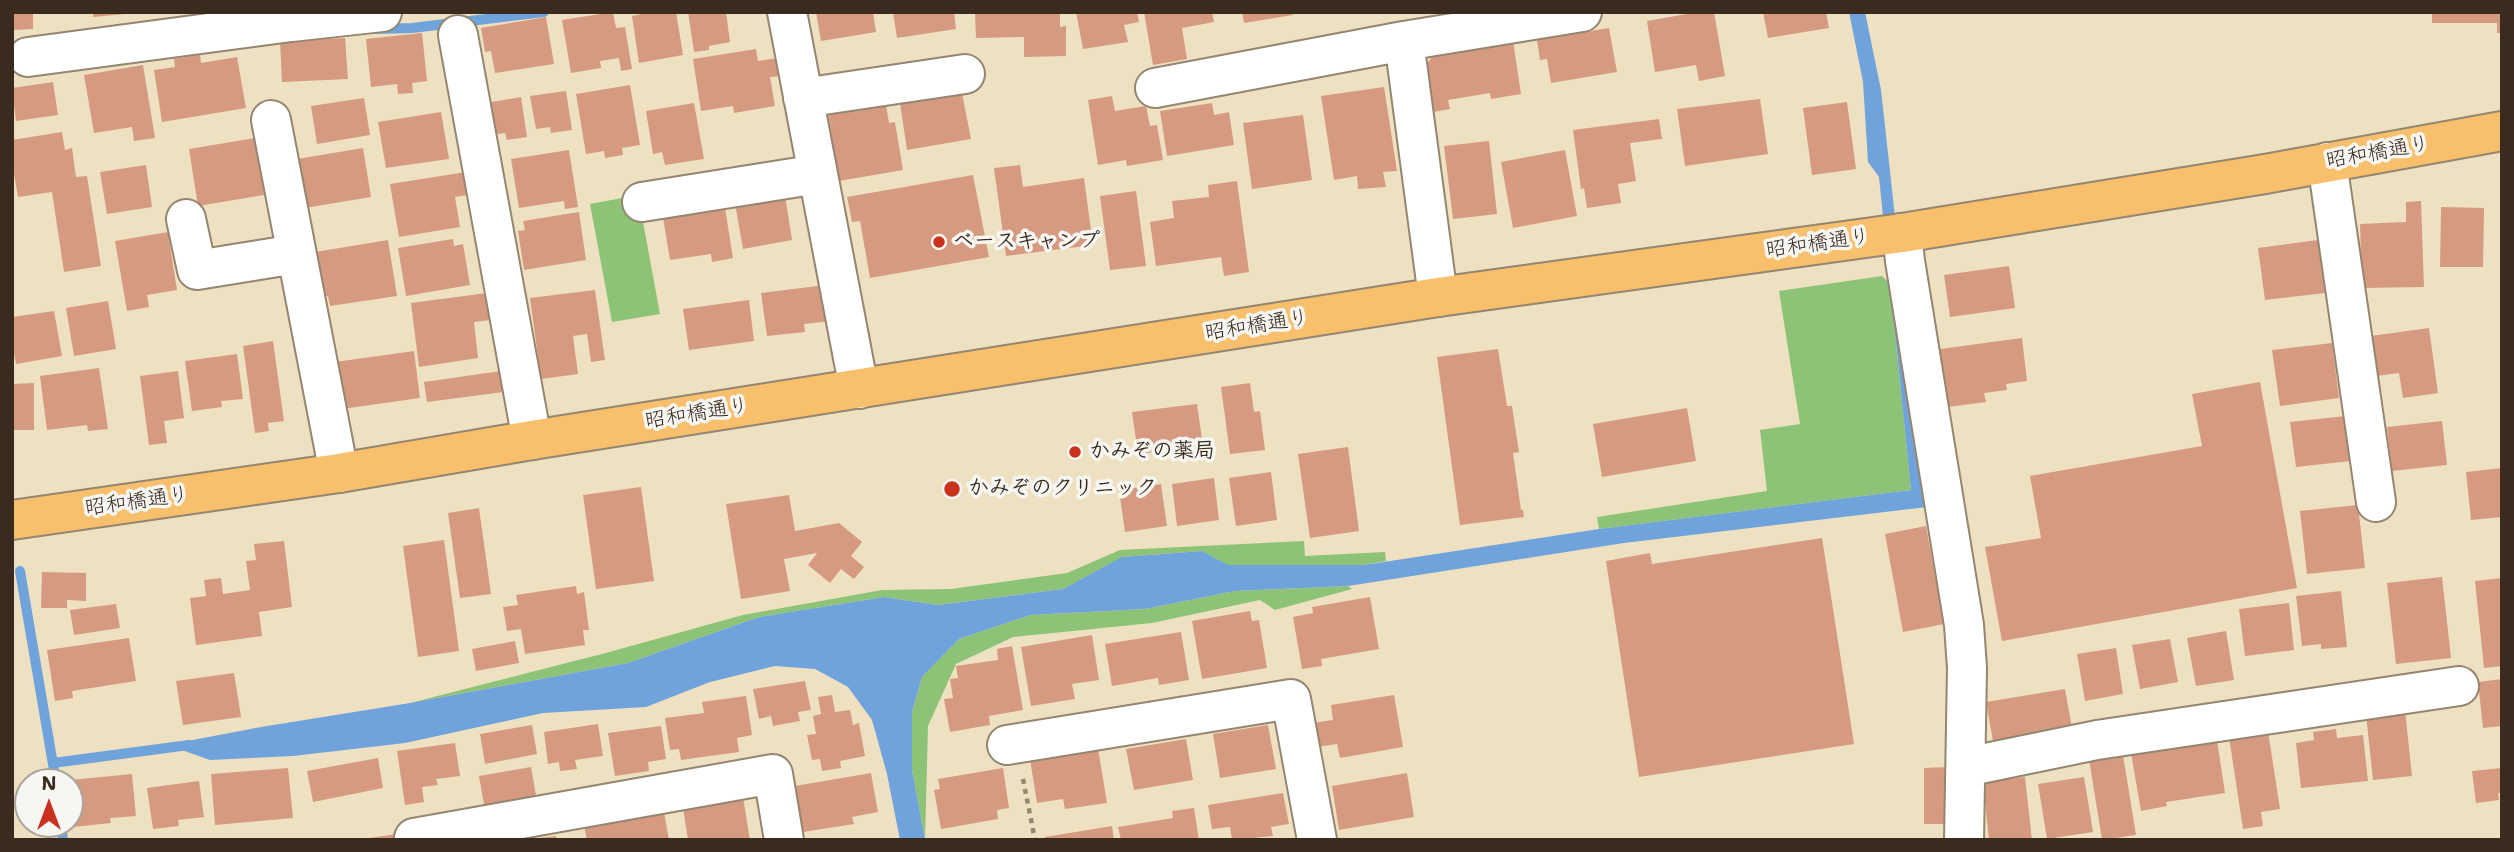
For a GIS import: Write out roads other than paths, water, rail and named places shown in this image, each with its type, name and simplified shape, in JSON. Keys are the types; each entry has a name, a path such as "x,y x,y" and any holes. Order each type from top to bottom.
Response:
{"main road":[{"name":"昭和橋通り","path":"12,520 339,474 532,440 1438,297 1902,233 2265,174 2502,131"}],"street":[{"path":"28,57 290,17 382,12"},
{"path":"787,12 859,389"},
{"path":"1155,88 1404,41 1581,12"},
{"path":"458,35 532,440"},
{"path":"1404,41 1438,297"},
{"path":"803,98 965,74"},
{"path":"271,120 339,474"},
{"path":"2327,162 2376,502"},
{"path":"642,202 818,174"},
{"path":"186,219 197,270 296,254"},
{"path":"1902,233 1964,625 1967,668 1964,840"},
{"path":"1966,767 2097,740 2459,686"},
{"path":"1011,744 1291,699 1317,840"},
{"path":"414,838 773,775 785,840"}],"water":[{"path":"1849,12 1865,12 1881,90 1927,507 1624,543 1348,586 1235,591 1145,609 1030,615 959,639 922,677 912,712 912,770 925,840 900,840 887,774 872,720 848,687 815,669 775,666 710,682 646,707 543,713 405,743 293,756 210,760 179,749 177,743 628,663 759,617 884,597 938,605 1063,589 1122,557 1202,551 1228,565 1364,565 1599,529 1911,490 1879,177 1868,162 1863,82"}],"waterway":[{"path":"376,29 412,28 544,12"},
{"path":"20,571 54,768"},
{"path":"53,763 189,745"}],"place":[{"name":"ベースキャンプ","path":"939,242"},
{"name":"かみぞの薬局","path":"1075,452"},
{"name":"かみぞのクリニック","path":"952,489"}]}
